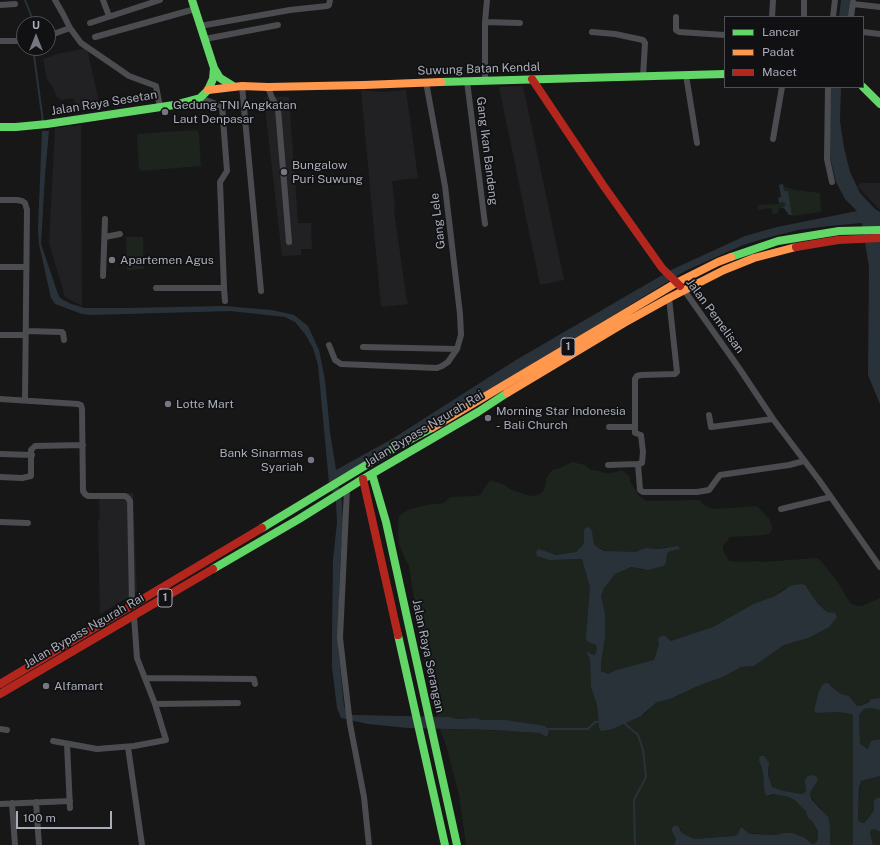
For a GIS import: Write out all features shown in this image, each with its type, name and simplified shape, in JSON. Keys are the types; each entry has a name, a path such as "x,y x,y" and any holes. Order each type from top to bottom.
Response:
{"main road":[{"path":"192,0 214,68 220,78 233,86"},
{"path":"200,98 208,90 213,79 214,68"},
{"name":"Suwung Batan Kendal","path":"208,90 233,86 268,87 364,85 485,80 724,74"},
{"name":"Jalan Pemelisan","path":"532,79 603,185 662,268 684,290"},
{"path":"864,88 880,104"},
{"name":"Jalan Raya Sesetan","path":"0,127 43,125 160,107 200,98"},
{"name":"Jalan Bypass Ngurah Rai","path":"0,684 29,672 134,616 478,412 498,398 617,327 684,290 724,270 754,258 783,250 838,240 880,230"},
{"name":"Jalan Bypass Ngurah Rai","path":"0,694 29,672 132,605 340,482 396,447 432,428 675,282 718,262 778,241 839,231 880,238"},
{"path":"432,428 441,433"},
{"name":"Jalan Raya Serangan","path":"372,474 386,522 456,845"},
{"name":"Jalan Raya Serangan","path":"363,479 421,732 445,845"}],"street":[{"path":"55,0 64,14 70,28 81,42 130,76 156,86 160,107"},
{"path":"103,0 109,16"},
{"path":"90,23 160,0"},
{"path":"305,0 306,8"},
{"path":"200,26 306,8 327,6 329,5 330,0"},
{"path":"485,80 485,22 487,0"},
{"path":"772,16 773,0"},
{"path":"804,0 804,16"},
{"path":"833,16 835,0"},
{"path":"851,16 853,2 880,7"},
{"path":"0,5 15,4"},
{"path":"95,37 195,9"},
{"path":"676,17 676,30 678,32 724,34"},
{"path":"485,22 520,23"},
{"path":"205,39 278,25"},
{"path":"56,33 70,28"},
{"path":"592,32 615,34 643,40 645,43 643,77"},
{"path":"864,32 880,34"},
{"path":"0,41 16,41"},
{"path":"686,75 697,143"},
{"name":"Gang Ikan Bandeng","path":"467,81 485,224"},
{"name":"Gang Lele","path":"329,345 335,360 341,364 437,368 448,362 456,349 461,335 460,314 445,186 426,82"},
{"path":"242,86 260,291"},
{"path":"268,87 278,109 289,242"},
{"path":"773,139 782,88"},
{"path":"828,88 827,159 832,182"},
{"path":"200,98 222,106 227,171 220,182 225,301"},
{"path":"0,200 17,200 25,203 27,210 25,400"},
{"path":"104,276 105,219"},
{"path":"105,236 120,234"},
{"path":"0,267 26,267"},
{"path":"156,288 224,288"},
{"name":"Jalan Pemelisan","path":"684,290 773,419 788,437 880,567"},
{"path":"608,465 642,464 643,461 642,435 635,434 635,379 637,376 675,374 677,372 669,298"},
{"path":"0,335 62,332 64,333 64,340"},
{"path":"363,347 456,349"},
{"path":"0,399 81,405 83,491 88,496 125,496 130,501 132,605"},
{"path":"708,415 710,427 773,419"},
{"path":"609,426 635,427"},
{"path":"0,477 22,478 31,476 31,450 35,446 83,445"},
{"path":"0,454 32,455"},
{"path":"638,464 639,487 641,492 697,492 709,490 720,475 788,465 804,461"},
{"path":"345,490 340,638 341,658 349,712 349,722 364,798 369,845"},
{"path":"781,509 831,497"},
{"path":"0,522 28,523"},
{"path":"53,741 97,749 128,747 166,740 146,678 137,658 134,616"},
{"path":"146,678 254,679 255,684"},
{"path":"155,704 238,703"},
{"path":"67,744 70,808"},
{"path":"128,747 142,845"},
{"path":"0,804 70,801"},
{"path":"36,802 39,845"},
{"path":"12,803 15,845"}],"shaded area":[{"path":"841,0 850,0 849,16 839,16"},
{"path":"87,48 100,107 76,111 74,98 61,100 56,96 53,87 47,80 43,59 56,56 57,54"},
{"path":"523,86 564,280 540,285 499,87"},
{"path":"831,88 841,88 840,121 844,148 850,172 860,193 874,208 880,212 880,404 868,375 869,267 862,223 798,230 743,245 685,271 541,360 337,478 342,501 343,524 340,567 338,645 344,706 347,713 353,715 505,720 545,726 549,732 547,737 539,733 494,730 408,728 368,724 341,718 337,708 332,667 333,559 337,523 336,501 329,483 318,365 313,348 305,334 295,322 285,317 230,311 82,314 55,304 51,298 39,244 38,228 42,131 49,131 41,244 60,298 84,308 224,306 272,310 294,315 308,326 319,350 325,380 330,432 336,470 392,439 516,360 671,270 745,236 777,227 857,211 845,199 836,182 830,157 829,125"},
{"path":"361,90 383,92 406,90 418,178 392,181 394,211 407,301 409,304 381,307"},
{"name":"Bungalow Puri Suwung","path":"267,96 289,97 298,223 311,223 312,249 301,249 301,255 282,256 264,99"},
{"path":"81,125 82,306 65,297 49,243 55,128"},
{"path":"196,130 199,135 201,166 142,171 139,169 138,134"},
{"path":"861,183 880,183 880,210 857,186"},
{"path":"783,184 784,191 788,191 792,215 789,215 784,208 779,208 784,207 786,204 783,202 779,203 778,198 781,197 779,185"},
{"path":"783,186 795,190 820,193 821,212 793,216 788,191 784,191"},
{"path":"783,202 786,204 784,207 779,207 777,214 773,214 771,208 758,210 758,205 778,204"},
{"path":"126,237 143,237 144,269 127,270"},
{"path":"572,462 585,465 591,470 600,471 603,473 612,473 622,470 630,477 630,481 639,496 646,501 700,500 705,506 714,509 757,506 770,520 772,528 771,532 764,535 730,537 723,546 723,550 729,561 763,562 816,558 820,560 837,581 850,603 862,606 880,598 880,698 875,698 861,706 857,706 849,696 841,694 831,685 818,713 839,712 853,715 853,845 830,845 830,826 821,808 815,803 810,795 818,780 802,794 784,791 772,787 768,775 770,767 760,765 763,772 764,788 770,796 773,794 789,797 807,811 808,818 812,821 818,831 818,839 816,843 812,844 805,838 783,833 775,835 748,833 734,836 694,839 682,833 681,829 674,826 671,829 676,839 674,845 466,845 459,795 446,745 440,729 523,731 539,733 547,737 549,732 517,722 509,722 505,720 437,718 425,667 409,566 399,544 399,516 408,510 426,505 444,503 450,497 480,495 490,480 530,496 538,495 544,490 547,477 552,470","holes":["584,530 593,537 594,544 608,552 635,552 646,548 658,549 666,547 679,549 670,551 667,554 666,563 643,570 631,567 614,574 604,588 601,596 605,614 605,638 601,671 608,674 616,670 654,660 659,644 668,639 671,641 713,627 753,604 775,596 785,588 805,585 818,604 827,612 831,613 808,638 784,645 754,666 741,667 723,677 698,686 670,699 657,702 645,714 613,729 599,727 597,705 591,687 590,659 587,653 593,655 597,653 597,649 596,645 588,642 590,588 582,559 550,560 544,551 560,555 576,552 584,542"]},
{"path":"104,493 133,493 137,592 100,614 98,519 100,519 99,498"},
{"path":"587,527 590,528 592,532 594,544 604,551 635,552 646,548 658,549 678,546 680,549 670,551 667,554 666,563 663,566 648,570 631,567 615,574 604,588 601,596 605,614 605,638 601,671 608,674 616,670 654,660 659,644 658,639 661,636 665,636 671,641 713,627 753,604 775,596 790,586 801,584 805,585 818,604 827,612 835,613 837,617 829,627 808,638 784,645 754,666 741,667 723,677 698,686 670,699 657,702 641,716 613,729 601,731 599,727 597,705 591,687 590,659 586,652 594,655 597,649 596,645 588,642 586,638 590,588 582,559 550,560 537,556 536,552 539,549 556,555 576,552 584,542 584,530"},
{"path":"827,683 841,694 849,696 857,706 861,706 869,702 871,699 880,698 880,710 871,708 864,709 859,715 860,744 868,749 871,741 880,739 880,776 861,781 859,788 858,819 860,822 864,823 867,820 874,810 874,801 876,798 880,798 880,832 875,829 871,830 870,833 873,845 853,845 853,715 839,712 818,713 814,711 819,691 823,684"},
{"path":"871,708 880,710 880,739 875,740 868,749 860,744 859,715 863,709"},
{"path":"760,756 764,756 769,763 768,775 772,787 802,794 806,792 805,780 807,777 812,775 816,776 818,780 810,795 812,800 828,817 830,826 830,845 674,845 676,839 671,829 674,826 678,826 682,833 694,839 734,836 738,834 741,827 748,833 753,834 775,835 792,833 805,838 812,844 816,843 818,839 818,831 812,821 808,818 806,811 796,801 789,797 773,794 766,796 763,772 759,760"},
{"path":"880,776 880,798 876,798 874,801 874,810 867,820 864,823 860,822 858,819 861,781"},
{"path":"875,829 880,832 880,845 873,845 870,833 871,830"}],"waterway":[{"path":"25,0 31,16"},
{"path":"34,56 43,122"},
{"path":"545,729 588,729 595,722 600,722"},
{"path":"624,723 638,735 643,750 646,777 634,800 635,845"}],"traffic: fast":[{"path":"0,127 47,124 174,105 200,98 208,90 213,79 214,68 192,0"},
{"path":"214,68 220,78 233,86"},
{"path":"441,82 724,74"},
{"path":"864,88 880,104"},
{"path":"731,257 778,241 839,231 880,230"},
{"path":"213,569 478,412 507,393"},
{"path":"262,528 396,447 432,428"},
{"path":"372,474 386,522 457,845"},
{"path":"398,635 445,845"}],"traffic: slow":[{"path":"208,90 242,86 268,87 441,82"},
{"path":"507,393 624,323 724,270 754,258 796,247"},
{"path":"432,428 676,283 731,257"}],"traffic: jam":[{"path":"532,79 603,185 662,268 680,286"},
{"path":"796,247 838,240 880,238"},
{"path":"363,479 398,635"},
{"path":"0,684 262,528"},
{"path":"0,694 213,569"}],"place":[{"name":"Gedung TNI Angkatan Laut Denpasar","path":"165,112"},
{"name":"Bungalow Puri Suwung","path":"284,172"},
{"name":"Apartemen Agus","path":"112,260"},
{"name":"Lotte Mart","path":"168,404"},
{"name":"Morning Star Indonesia - Bali Church","path":"488,418"},
{"name":"Bank Sinarmas Syariah","path":"311,460"},
{"name":"Alfamart","path":"46,686"}]}
